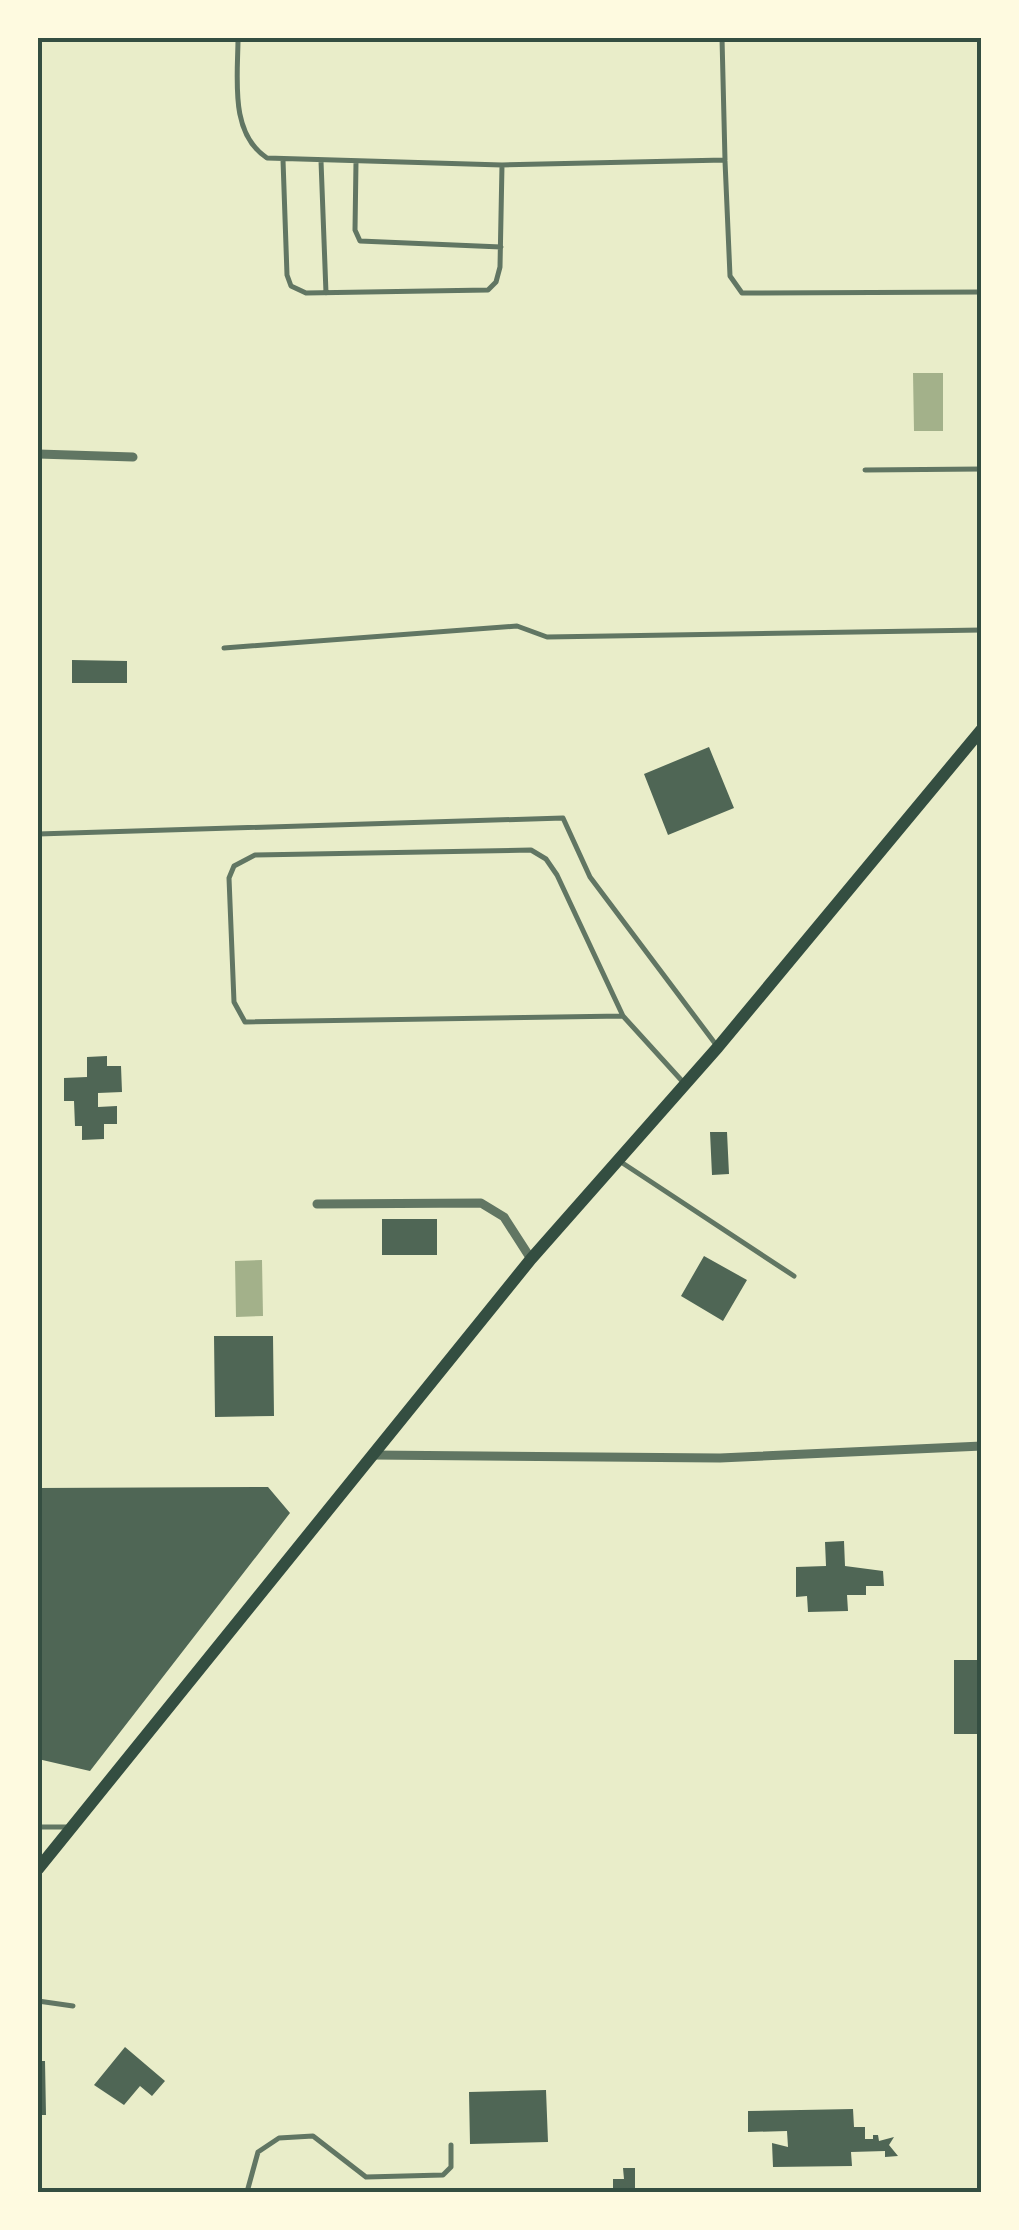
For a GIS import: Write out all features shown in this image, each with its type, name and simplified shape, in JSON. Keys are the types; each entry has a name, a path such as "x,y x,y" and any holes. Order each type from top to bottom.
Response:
{"main road":[{"path":"38,1869 369,1454 531,1259 718,1048 982,729"}],"street":[{"path":"38,454 133,457"},
{"path":"317,1204 481,1203 504,1217 531,1259"},
{"path":"369,1454 720,1458 982,1446"}],"lane":[{"path":"238,38 244,133 253,149 267,158 502,165 725,160"},
{"path":"722,38 730,276 742,293 982,292"},
{"path":"282,160 288,275 297,291 326,293 488,290 496,282 501,247 502,165"},
{"path":"321,161 326,293"},
{"path":"356,162 355,230 360,241 501,247"},
{"path":"865,470 982,470"},
{"path":"224,648 517,626 560,637 982,630"},
{"path":"38,834 563,818 590,877 718,1048"},
{"path":"623,1016 244,1022 234,1002 229,878 234,866 255,854 531,850 546,860 556,875 623,1016 685,1085"},
{"path":"619,1161 794,1276"},
{"path":"38,1827 69,1827"},
{"path":"38,2001 73,2006"},
{"path":"248,2192 258,2152 279,2138 314,2136 357,2173 377,2179 443,2176 452,2167 451,2145"}],"shaded area":[{"path":"913,373 943,373 943,431 914,431"},
{"path":"262,1260 263,1316 236,1317 235,1261"}],"building":[{"path":"72,660 127,661 127,683 72,683"},
{"path":"709,747 734,808 668,835 644,774"},
{"path":"107,1056 107,1066 121,1066 122,1092 98,1093 98,1107 117,1106 117,1124 104,1124 104,1139 82,1140 82,1126 75,1126 74,1101 64,1101 64,1078 87,1077 87,1057"},
{"path":"710,1132 727,1132 729,1174 712,1175"},
{"path":"382,1219 437,1219 437,1255 382,1255"},
{"path":"704,1256 747,1280 723,1321 681,1296"},
{"path":"214,1336 273,1336 274,1416 215,1417"},
{"path":"268,1487 290,1513 90,1771 38,1759 38,1488"},
{"path":"844,1541 845,1566 883,1571 884,1586 866,1586 866,1595 847,1595 848,1611 808,1612 807,1596 796,1597 796,1567 826,1566 825,1542"},
{"path":"954,1660 982,1660 982,1734 954,1734"},
{"path":"125,2047 165,2081 152,2096 140,2086 124,2105 94,2085"},
{"path":"38,2061 45,2061 46,2115 38,2115"},
{"path":"546,2090 548,2142 470,2144 469,2092"},
{"path":"853,2109 854,2127 865,2127 865,2139 873,2139 873,2135 878,2135 879,2141 894,2137 889,2145 898,2156 885,2157 885,2151 851,2152 852,2166 773,2167 772,2143 788,2147 787,2131 748,2132 748,2111"},
{"path":"623,2168 635,2168 635,2188 613,2188 613,2179 624,2179"}]}
